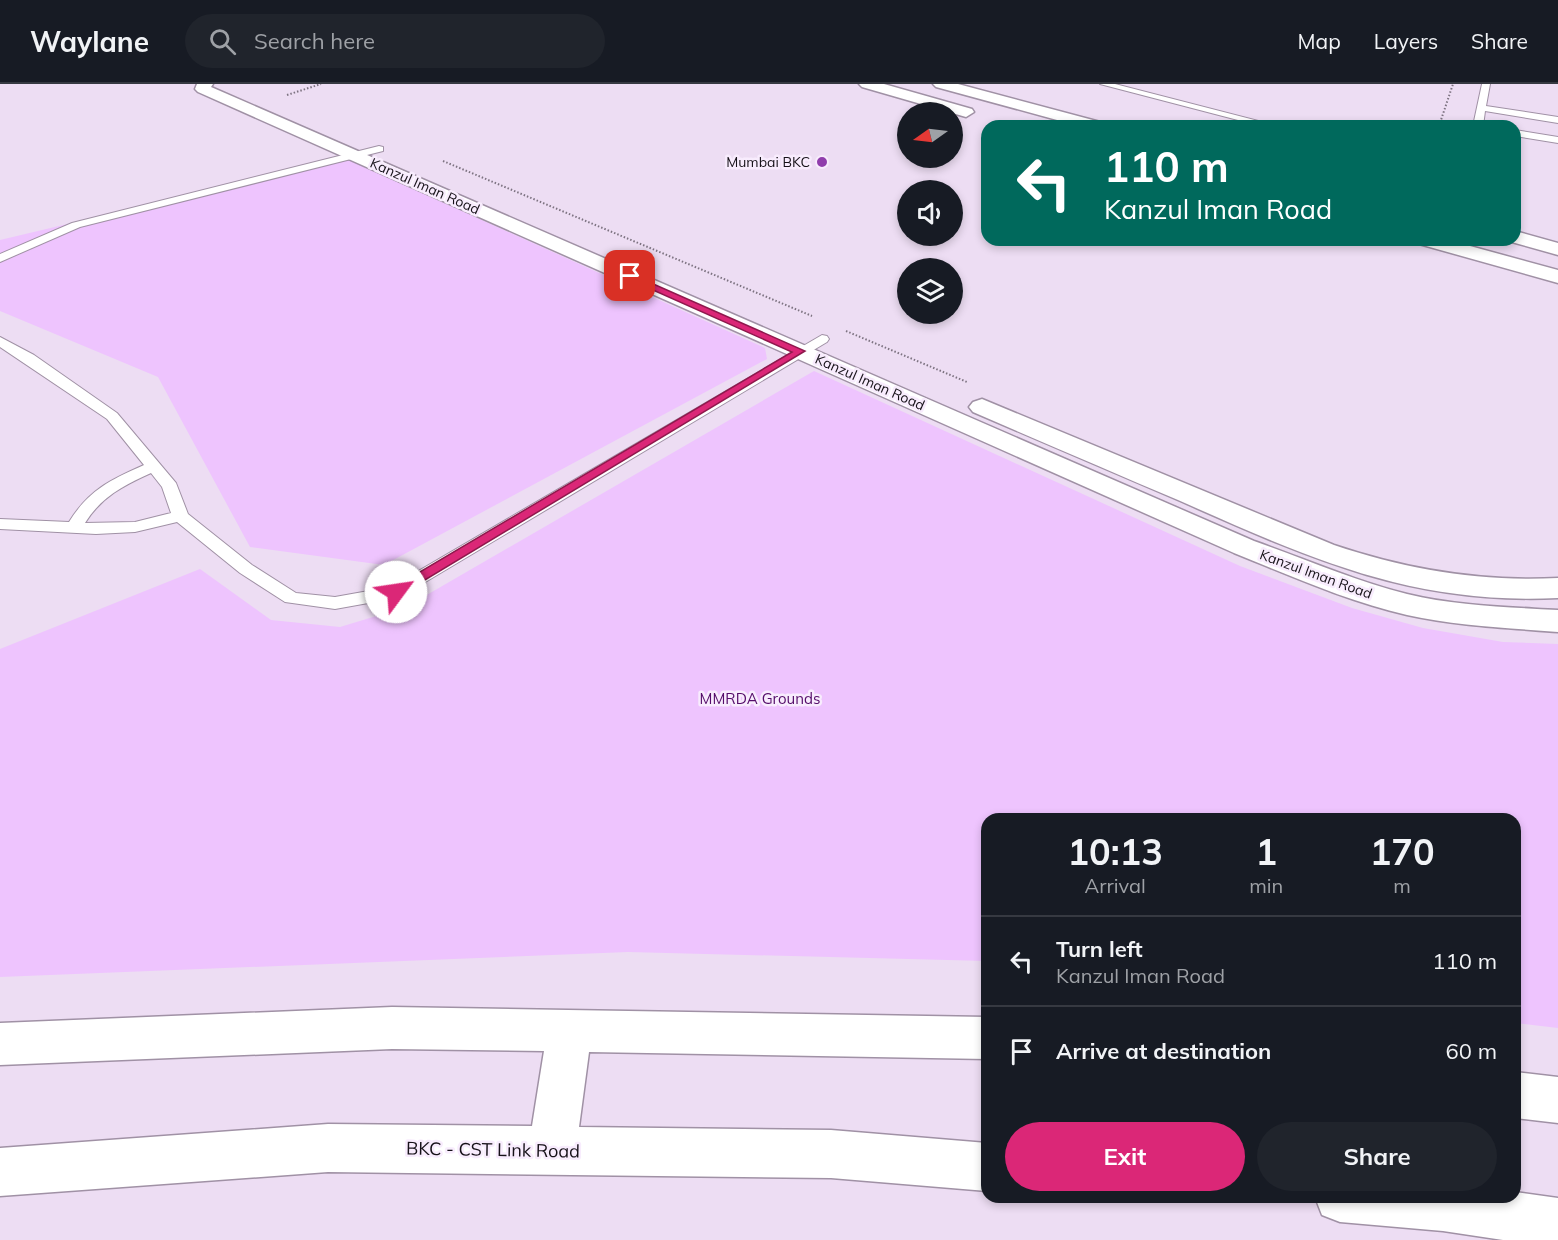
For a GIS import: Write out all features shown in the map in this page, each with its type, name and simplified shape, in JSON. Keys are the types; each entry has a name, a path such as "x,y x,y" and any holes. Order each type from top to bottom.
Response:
{"street":[{"name":"Kanzul Iman Road","path":"205,84 203,88 356,156 816,333 1262,526 1350,559 1408,577 1466,586 1530,590 1558,588"},
{"name":"Kanzul Iman Road","path":"226,84 630,257"},
{"path":"867,84 985,117"},
{"path":"941,84 1076,120"},
{"path":"1521,239 1558,249"},
{"path":"1447,246 1558,277"},
{"name":"Kanzul Iman Road","path":"816,333 1244,547 1359,591 1408,605 1478,616 1558,621"},
{"path":"0,1044 392,1028 981,1038"},
{"path":"552,1150 570,1032"},
{"path":"1521,1096 1558,1100"},
{"name":"BKC - CST Link Road","path":"0,1172 328,1148 831,1154 981,1166"},
{"path":"1409,1203 1558,1223"}],"lane":[{"path":"1104,84 1250,120"},
{"path":"1479,120 1486,84"},
{"path":"1481,108 1558,120"},
{"path":"1521,134 1558,140"},
{"path":"0,258 76,225 379,149"},
{"path":"0,342 29,358 112,416 170,486 180,516 246,569 291,598 335,603 396,592 816,333"},
{"path":"74,528 87,505 102,492 115,483 155,466"},
{"path":"0,524 74,528 135,527 180,516"}],"path":[{"path":"296,99 285,94 321,84"},
{"path":"1441,120 1452,84"},
{"path":"439,159 816,333 967,382"}],"green space":[{"path":"345,158 765,348 767,359 384,565 250,547 158,377 0,311 0,240"},
{"name":"MMRDA Grounds","path":"814,371 1240,566 1352,608 1423,628 1503,642 1558,644 1558,1028 1521,1024 1521,813 981,813 981,961 628,952 0,977 0,649 200,569 271,620 340,627 406,607"}],"place":[{"name":"Mumbai BKC","path":"822,162"}],"route":[{"path":"396,592 800,351 630,276"}]}
